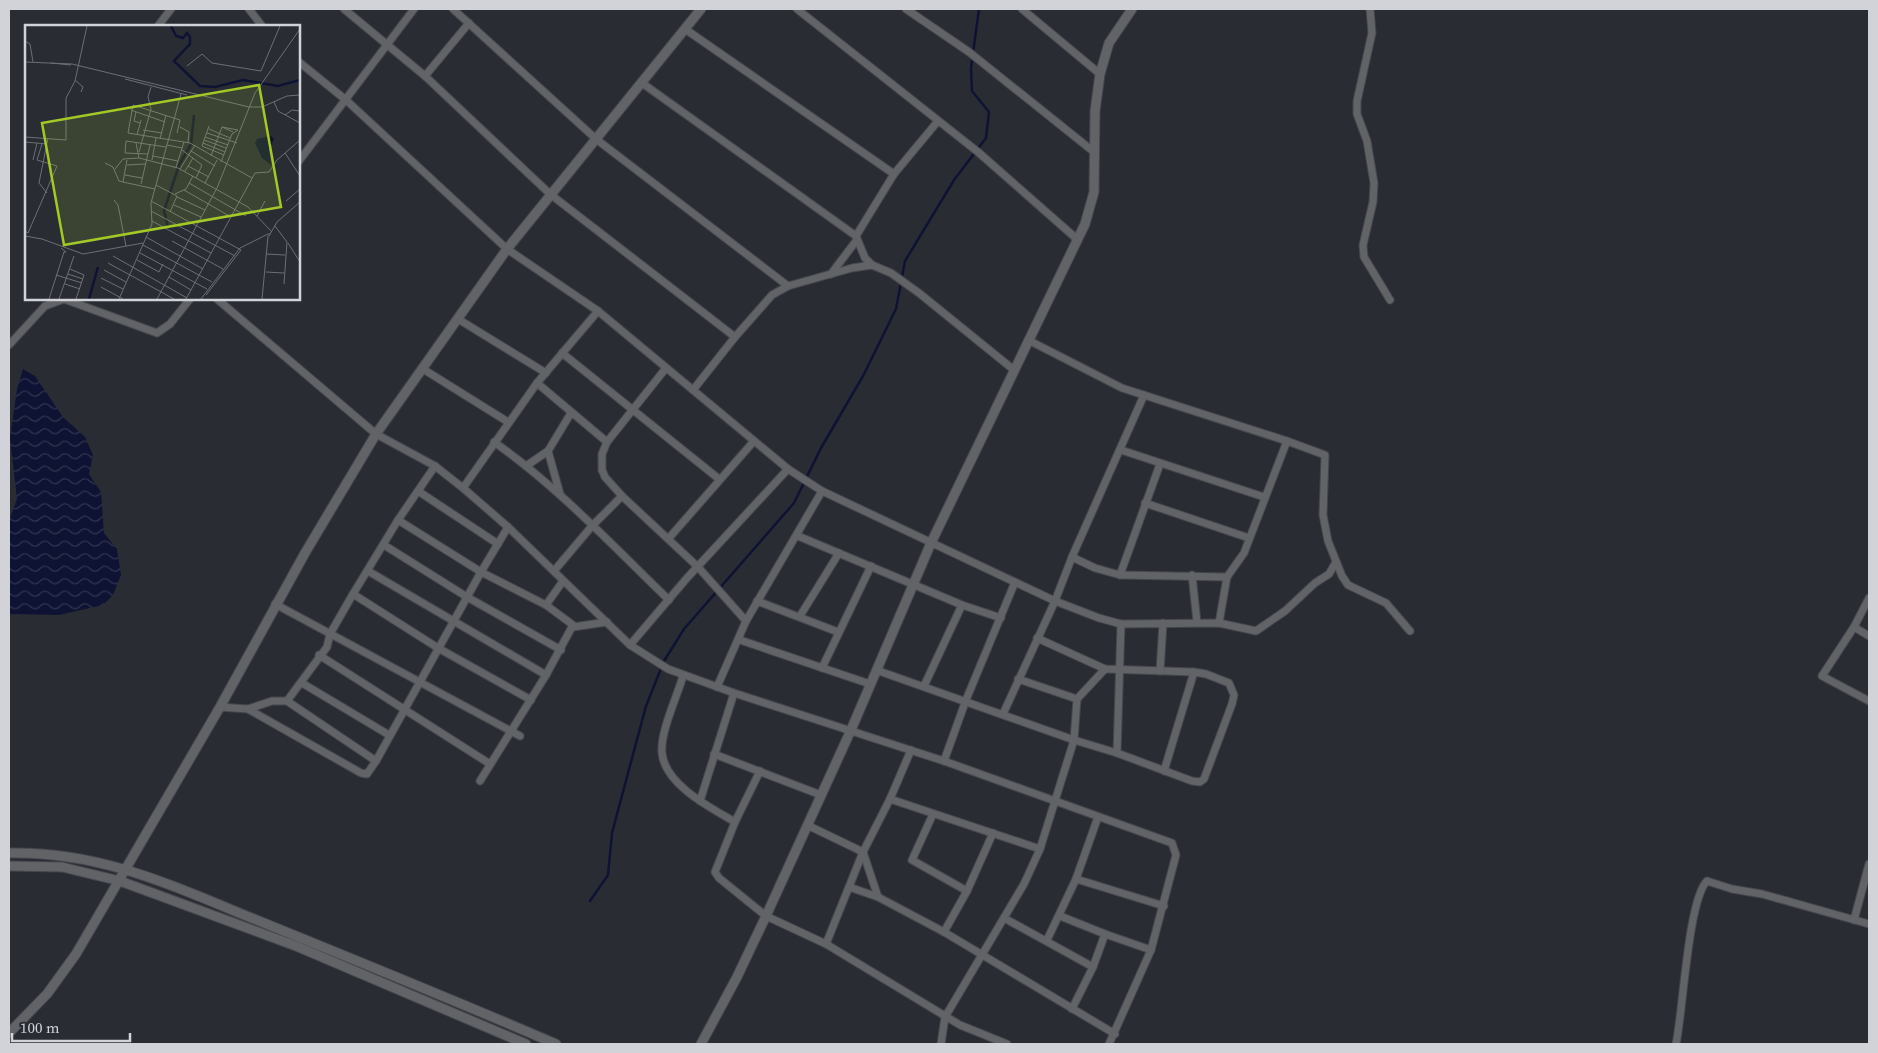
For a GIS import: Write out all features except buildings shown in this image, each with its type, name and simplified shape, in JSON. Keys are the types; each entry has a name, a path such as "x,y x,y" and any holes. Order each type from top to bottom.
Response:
{"street":[{"path":"159,25 171,9"},
{"path":"249,9 261,25"},
{"path":"344,9 425,76 550,194 734,336"},
{"path":"300,160 414,9"},
{"path":"453,9 596,139 788,286"},
{"path":"9,1033 59,977 120,881 220,707 275,604 376,434 507,249 701,9"},
{"path":"797,9 864,60 938,122 978,152 1078,240"},
{"path":"906,9 969,52 1094,152"},
{"path":"1022,9 1100,74"},
{"path":"701,1044 737,977 766,916 851,730 932,543 1028,340 1078,240 1094,192 1095,111 1100,74 1109,43 1132,9"},
{"path":"1370,9 1372,33 1357,101 1357,114 1367,141 1374,183 1373,202 1363,245 1364,257 1390,300"},
{"path":"425,76 469,23"},
{"path":"686,28 894,174"},
{"path":"300,63 346,100 507,249 598,311 788,469 822,492 1055,601 1121,624 1219,623 1256,631 1285,610 1315,583 1329,574 1336,562"},
{"path":"642,82 856,239 864,258 872,266 891,273 919,292 1014,370"},
{"path":"831,274 856,239 894,174 938,122"},
{"path":"693,390 734,336 772,294 788,286 831,274 872,266"},
{"path":"9,345 45,306 61,300"},
{"path":"67,300 157,333 170,324 189,300"},
{"path":"218,300 376,434 436,466 463,488 508,527 630,645 668,669 683,676 944,761 1172,843 1176,855 1152,950 1109,1044"},
{"path":"463,488 508,422 562,353 598,311"},
{"path":"458,319 546,373"},
{"path":"1028,340 1122,388 1325,455 1323,515 1328,541 1336,562 1348,585 1386,603 1410,631"},
{"path":"562,353 719,479"},
{"path":"666,368 607,442 602,454 602,470 622,496 698,567 746,622"},
{"path":"423,369 508,422"},
{"path":"537,384 607,442"},
{"path":"1003,714 1055,601 1072,557 1144,395"},
{"path":"526,466 548,451 571,413"},
{"path":"669,538 754,441"},
{"path":"1219,623 1228,577 1244,553 1287,441"},
{"path":"494,442 560,495 669,600"},
{"path":"1121,450 1264,497"},
{"path":"548,451 560,495"},
{"path":"1120,574 1144,503 1160,464"},
{"path":"287,701 302,683 329,642 330,634 353,594 398,520 436,466"},
{"path":"630,645 698,567 788,469"},
{"path":"418,491 498,544"},
{"path":"717,687 757,601 798,536 822,492"},
{"path":"554,572 592,526 622,496"},
{"path":"1144,503 1249,538"},
{"path":"398,520 481,572 546,605 572,624 573,627"},
{"path":"248,709 361,773 367,774 508,527"},
{"path":"798,536 962,604 1001,618"},
{"path":"384,545 467,597 561,650"},
{"path":"800,616 839,553"},
{"path":"1072,557 1095,568 1120,574 1228,577"},
{"path":"822,668 870,566"},
{"path":"368,571 546,675"},
{"path":"1192,575 1197,622"},
{"path":"546,605 563,581"},
{"path":"944,761 966,700 1015,582"},
{"path":"353,594 438,648 531,700"},
{"path":"1869,598 1854,626 1822,676 1869,702"},
{"path":"757,601 838,632"},
{"path":"275,604 520,736"},
{"path":"924,686 962,604"},
{"path":"573,627 607,622"},
{"path":"1160,671 1163,623"},
{"path":"1117,753 1121,624"},
{"path":"1854,626 1869,636"},
{"path":"480,782 561,650 573,627"},
{"path":"876,670 966,700 1074,740 1117,753 1192,781 1200,782 1204,779 1232,704 1234,695 1228,683 1206,674 1194,672 1120,672 1105,669 1037,638"},
{"path":"740,640 870,684"},
{"path":"319,655 404,711 490,764"},
{"path":"941,1044 945,1017 1024,884 1040,849 1074,740 1077,698 1105,669"},
{"path":"1164,770 1194,672"},
{"path":"683,676 665,734 662,753 668,770 682,787 700,801 735,822"},
{"path":"1018,679 1077,698"},
{"path":"302,683 389,735"},
{"path":"700,801 734,693"},
{"path":"220,707 248,709 272,701 287,701 376,761"},
{"path":"826,944 863,852 912,750"},
{"path":"714,754 821,795"},
{"path":"760,771 735,822 716,875 766,916 826,944 945,1017 980,1034 1007,1044"},
{"path":"890,799 1040,849"},
{"path":"933,814 912,860 967,892"},
{"path":"1047,940 1076,880 1098,816"},
{"path":"807,825 863,852 878,897"},
{"path":"944,932 967,892 993,833"},
{"path":"9,853 68,855 126,868 436,993 556,1044"},
{"path":"9,866 62,867 120,881 296,946 526,1044"},
{"path":"1854,920 1868,869"},
{"path":"1076,880 1164,906"},
{"path":"1676,1044 1681,1024 1688,947 1698,902 1705,883 1710,881 1732,890 1762,894 1869,924"},
{"path":"849,887 878,897 944,932 1115,1034"},
{"path":"1060,916 1152,950"},
{"path":"1004,918 1093,967"},
{"path":"1072,1009 1093,967 1105,934"},
{"path":"433,1003 436,993"}],"water":[{"path":"23,369 35,376 63,417 85,437 93,455 89,474 101,492 104,533 117,549 121,575 113,595 103,605 59,615 9,614 9,521 17,499 10,438 17,389"}],"waterway":[{"path":"590,901 608,875 612,833 646,706 664,661 684,629 794,503 821,448 863,376 896,309 905,261 954,180 986,138 989,112 972,91 971,68 979,9"}]}
